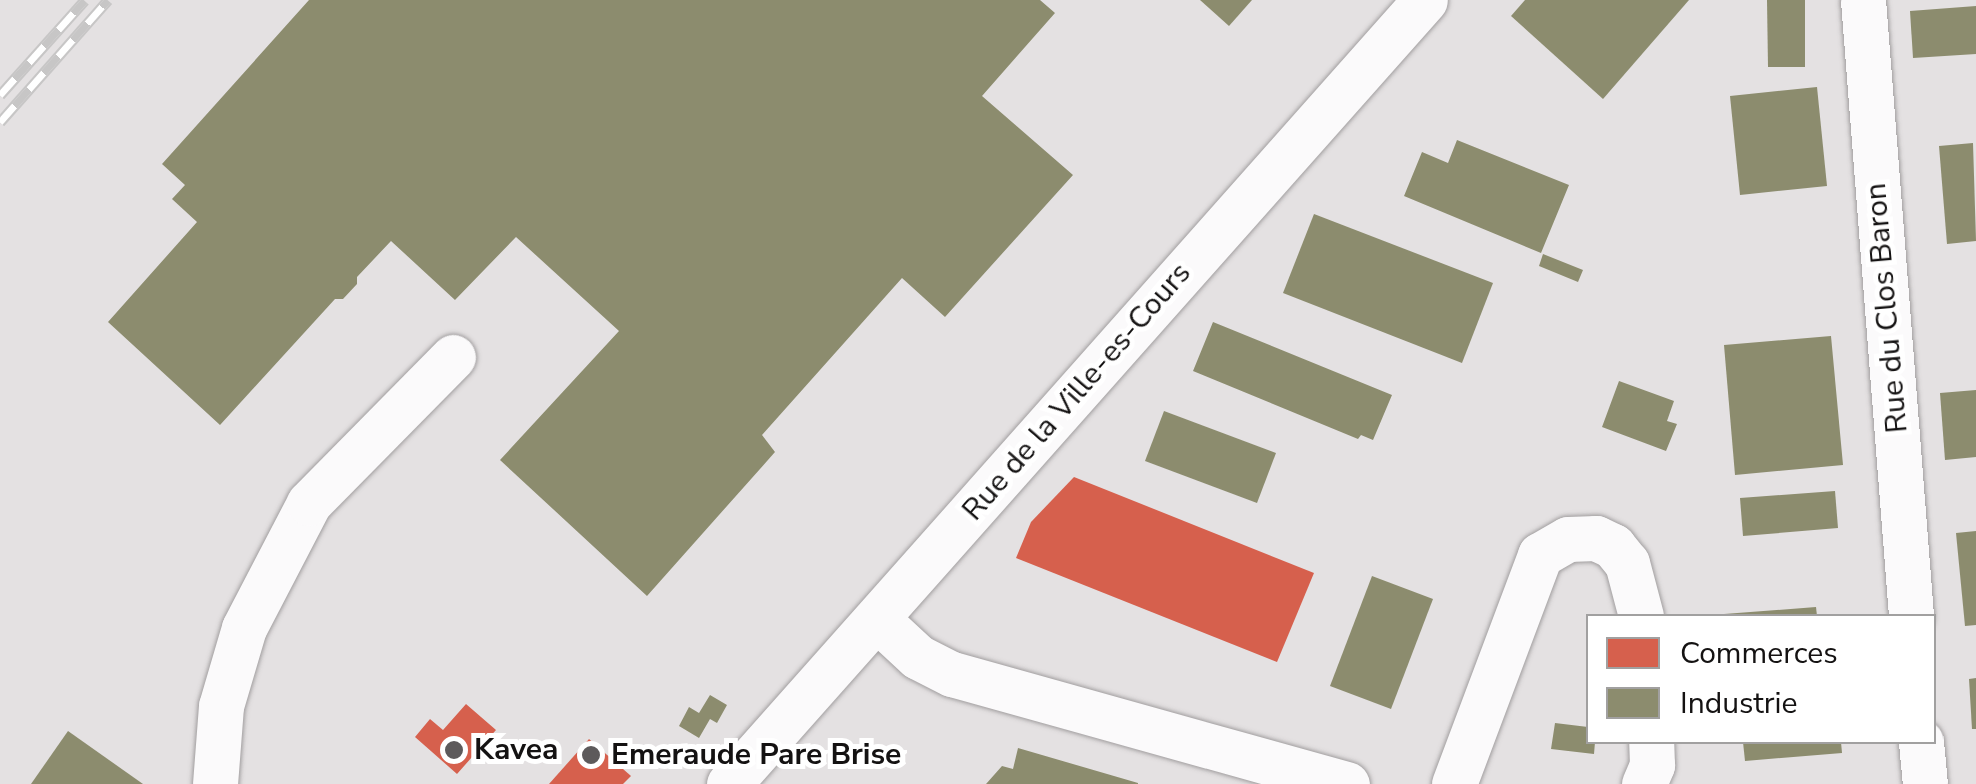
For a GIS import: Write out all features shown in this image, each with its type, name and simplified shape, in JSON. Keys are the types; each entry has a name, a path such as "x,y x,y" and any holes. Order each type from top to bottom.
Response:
{"street":[{"name":"Rue de la Ville-es-Cours","path":"729,784 1425,0"},
{"name":"Rue du Clos Baron","path":"1863,0 1912,614"},
{"path":"214,784 221,706 244,628 309,503 452,356"},
{"path":"1454,784 1540,554 1568,539 1596,538 1613,546 1627,563 1640,614"},
{"path":"878,620 918,657 952,674 1346,784"},
{"path":"1644,784 1652,765 1651,744"},
{"path":"1921,744 1924,784"}],"building: Commerces":[{"path":"1074,477 1314,573 1277,662 1016,558 1031,522"},
{"name":"Kavea","path":"466,704 496,730 457,774 415,737 430,719 443,730"},
{"name":"Emeraude Pare Brise","path":"589,739 631,776 623,784 549,784"}],"building: Industrie":[{"path":"309,0 1040,0 1055,13 982,96 1073,175 945,317 902,278 762,435 775,452 647,596 500,460 619,331 516,237 455,300 391,241 357,277 357,284 343,299 335,299 220,425 108,322 197,222 172,199 185,185 162,164"},
{"path":"1200,0 1252,0 1229,26"},
{"path":"1525,0 1689,0 1603,99 1511,16"},
{"path":"1767,0 1805,0 1805,67 1768,67"},
{"path":"1976,6 1976,54 1913,58 1910,11"},
{"path":"1817,87 1827,186 1740,195 1730,96"},
{"path":"1457,140 1569,185 1541,253 1404,196 1422,152 1448,163"},
{"path":"1973,143 1976,241 1947,244 1939,146"},
{"path":"1314,214 1493,283 1462,363 1283,293"},
{"path":"1543,254 1583,270 1578,282 1539,266"},
{"path":"1213,322 1392,395 1373,440 1361,435 1358,439 1193,371"},
{"path":"1831,336 1843,465 1735,475 1724,345"},
{"path":"1619,381 1674,401 1667,421 1677,424 1666,451 1602,427"},
{"path":"1976,390 1976,457 1945,460 1940,393"},
{"path":"1164,411 1276,453 1257,503 1145,461"},
{"path":"1835,491 1838,528 1743,536 1740,498"},
{"path":"1976,531 1976,625 1965,626 1956,533"},
{"path":"1372,576 1433,599 1391,709 1330,686"},
{"path":"1816,607 1817,614 1724,614"},
{"path":"1976,678 1976,729 1972,729 1969,679"},
{"path":"710,695 727,705 717,723 710,719 699,738 679,726 689,707 699,713"},
{"path":"1555,723 1586,727 1586,744 1595,744 1594,754 1551,749"},
{"path":"68,731 143,784 31,784"},
{"path":"1743,744 1841,744 1842,753 1745,761"},
{"path":"1018,748 1138,784 986,784 1002,766 1013,769"}],"railway":[{"path":"0,95 85,0"},
{"path":"0,122 108,0"}],"place":[{"name":"Kavea","path":"454,750"},
{"name":"Emeraude Pare Brise","path":"591,755"}]}
